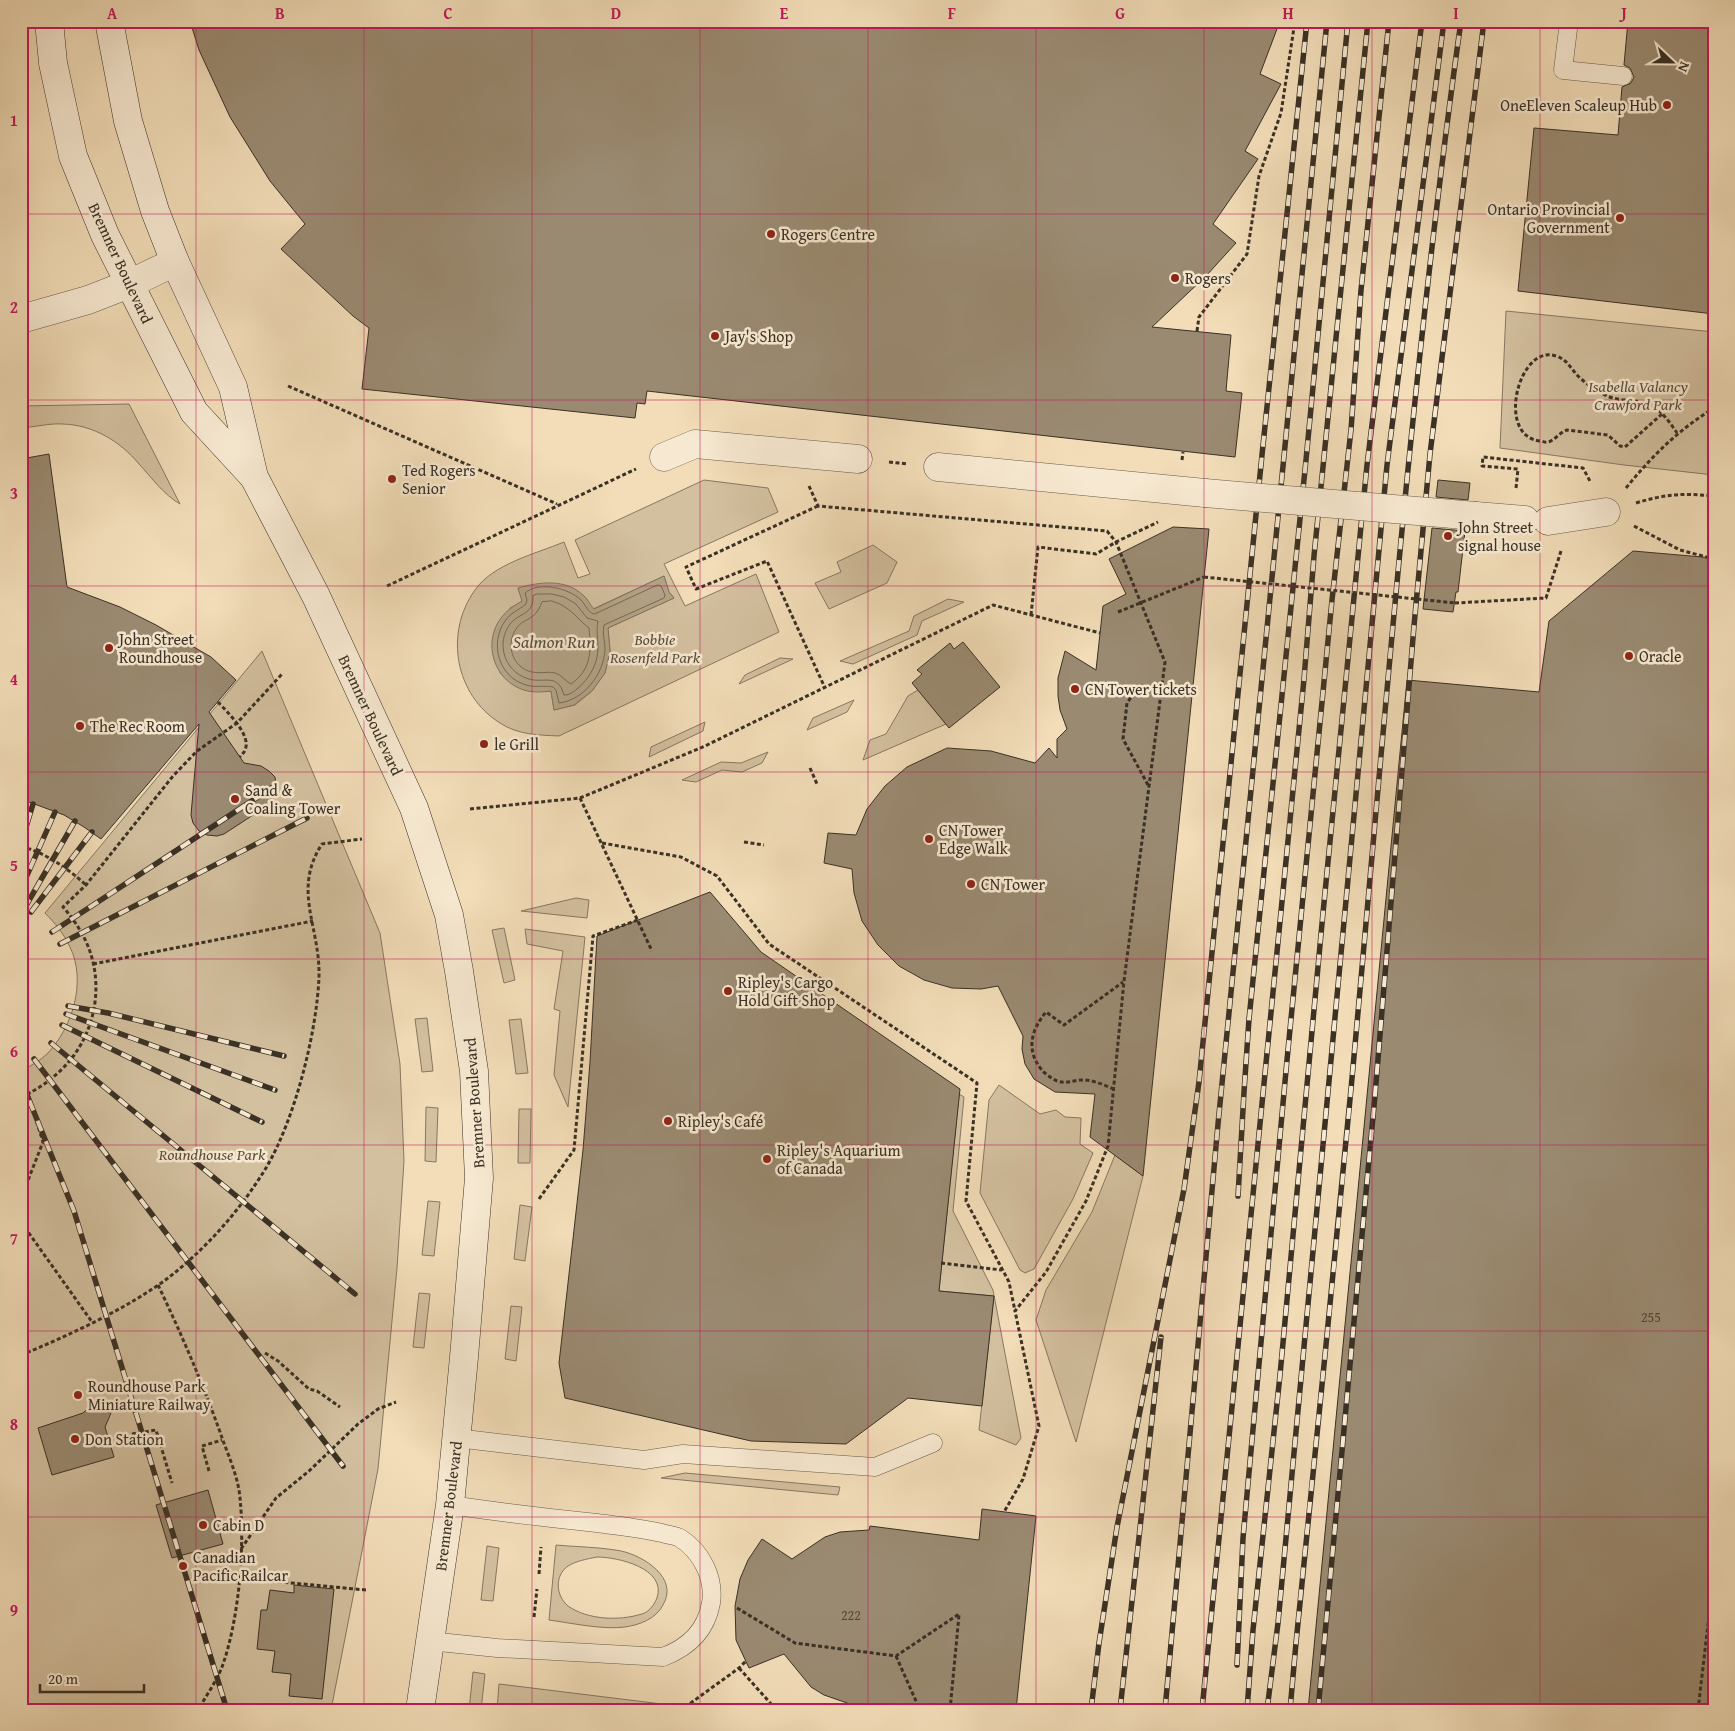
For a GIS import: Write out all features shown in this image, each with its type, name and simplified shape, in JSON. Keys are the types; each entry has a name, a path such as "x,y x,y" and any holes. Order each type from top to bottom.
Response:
{"street":[{"name":"Bremner Boulevard","path":"48,21 53,63 73,156 105,235 194,412 254,477"},
{"name":"Bremner Boulevard","path":"109,21 128,121 155,211 175,262 233,387 254,477 316,596 414,808 448,915 474,1071 479,1178 450,1505 420,1710"},
{"path":"21,319 88,300 129,284 175,262"},
{"path":"664,457 695,444 858,459"},
{"path":"938,467 1205,493 1476,516 1540,519 1606,512"}],"lane":[{"path":"1569,21 1563,70 1623,76"},
{"path":"456,1438 644,1460 683,1454 875,1467 933,1443"},
{"path":"429,1641 498,1648 663,1657 680,1650 690,1642 705,1624 712,1597 705,1564 694,1550 678,1537 643,1528 450,1505"}],"path":[{"path":"1197,331 1199,317 1247,254 1259,176 1281,113 1295,21"},
{"path":"1662,414 1625,447 1620,446 1608,435 1567,430 1548,442 1536,441 1529,439 1521,430 1516,415 1516,394 1522,377 1533,361 1543,356 1555,355 1568,363 1579,378 1604,394 1652,406 1662,414 1677,433"},
{"path":"288,386 558,504"},
{"path":"1606,512 1645,465 1677,433 1714,408"},
{"path":"793,453 818,506"},
{"path":"387,586 558,504 664,457"},
{"path":"1118,612 1204,577 1455,603 1546,598 1540,519 1518,470 1482,466 1483,457 1583,468 1606,512 1680,550 1714,559"},
{"path":"858,459 938,467"},
{"path":"1606,512 1674,494 1714,496"},
{"path":"825,688 767,562 696,589 686,567 818,506 1107,531 1116,542 1165,662 1124,981 1108,1146 1086,1201 1046,1272 1015,1311"},
{"path":"1031,616 1038,547 1096,554 1116,542 1159,522"},
{"path":"470,808 580,798 705,746 992,605 1100,634"},
{"path":"21,1097 51,1080 71,1060 86,1037 94,1010 96,990 93,964 82,932 63,907 86,885 173,776 197,751 237,723 284,673"},
{"path":"1149,786 1123,738 1127,703 1139,686 1161,690"},
{"path":"218,702 237,723 246,742 246,750 240,756"},
{"path":"810,768 817,784"},
{"path":"580,798 652,951"},
{"path":"21,1355 92,1322 158,1285 179,1269 202,1248 242,1202 266,1167 284,1128 297,1092 309,1049 318,992 319,967 313,921 307,894 308,877 322,844 362,839"},
{"path":"744,842 764,845"},
{"path":"602,843 681,857 717,876 769,944 976,1084 966,1201 1009,1282 1039,1426 1024,1478 1004,1512"},
{"path":"21,846 46,855 86,885"},
{"path":"539,1199 574,1150 593,936 638,920"},
{"path":"93,964 313,921"},
{"path":"1114,1089 1080,1080 1070,1083 1057,1081 1045,1073 1036,1063 1032,1050 1032,1036 1037,1023 1046,1012 1064,1025 1124,981"},
{"path":"21,1198 43,1142 28,1094"},
{"path":"21,1222 92,1322"},
{"path":"941,1262 1002,1270"},
{"path":"158,1285 206,1395 232,1465 240,1496 241,1549 232,1627 224,1659 217,1677 198,1710"},
{"path":"265,1354 278,1361 309,1389 317,1391 340,1407"},
{"path":"241,1549 276,1498 310,1471 358,1424 378,1409 396,1402"},
{"path":"132,1434 156,1430 172,1483"},
{"path":"209,1472 202,1446 222,1440"},
{"path":"539,1574 541,1547"},
{"path":"1698,1710 1714,1573"},
{"path":"239,1578 366,1590"},
{"path":"534,1617 537,1589"},
{"path":"735,1606 795,1643 896,1656 959,1614 950,1710"},
{"path":"896,1656 920,1710"},
{"path":"678,1710 688,1705 746,1661"},
{"path":"739,1668 772,1705 781,1710"},
{"path":"688,1705 706,1706 706,1710"},
{"path":"768,1710 772,1705"}],"green space":[{"name":"Isabella Valancy Crawford Park","path":"1506,311 1714,332 1714,475 1500,448"},
{"path":"129,404 180,504 163,491 123,448 95,431 85,427 63,424 21,428 21,406"},
{"name":"Bobbie Rosenfeld Park","path":"704,480 768,488 778,512 664,564 685,606 756,574 779,632 559,736 529,734 507,727 485,711 473,696 464,680 457,644 465,607 475,590 492,573 515,561 564,542 578,578 590,574 575,540","holes":["664,576 669,592 674,598 608,628 610,651 605,673 592,691 575,705 554,710 551,691 523,689 500,673 510,608 523,601 518,588 593,609"]},
{"path":"873,545 897,562 887,583 829,609 815,583 841,572 837,562"},
{"path":"948,599 964,602 922,621 917,635 853,664 840,661 909,631 914,616"},
{"name":"Roundhouse Park","path":"262,651 380,933 400,1064 404,1161 397,1268 378,1469 331,1710 21,1710 21,1072 44,1057 56,1043 70,1018 77,989 75,961 70,947 59,929 45,913"},
{"path":"780,658 793,659 739,684 745,675"},
{"path":"918,690 946,724 863,760 870,740 886,734 908,696"},
{"path":"854,700 847,712 807,730 813,718"},
{"path":"705,722 703,731 649,757 651,747"},
{"path":"768,752 762,763 742,772 722,770 696,782 682,780 721,762 741,763"},
{"path":"576,898 589,900 587,918 521,911"},
{"path":"504,928 515,980 504,983 492,930"},
{"path":"525,929 585,937 568,1107 554,1075 560,1011 554,1009 563,951 527,944"},
{"path":"427,1018 433,1071 422,1072 415,1019"},
{"path":"521,1019 528,1073 516,1074 509,1020"},
{"path":"999,1085 1040,1114 1056,1110 1065,1117 1081,1118 1080,1144 1093,1153 1073,1199 1034,1269 1025,1273 1020,1270 980,1193 989,1100"},
{"path":"959,1094 964,1097 953,1211 993,1290 1021,1438 1016,1445 979,1430 994,1296 939,1291"},
{"path":"426,1107 438,1108 436,1162 425,1161"},
{"path":"519,1109 531,1109 530,1163 518,1163"},
{"path":"1115,1155 1143,1176 1076,1442 1036,1320 1046,1290 1092,1212"},
{"path":"428,1201 440,1202 434,1256 422,1255"},
{"path":"520,1205 532,1207 525,1261 514,1259"},
{"path":"419,1293 430,1294 424,1348 413,1347"},
{"path":"511,1306 522,1307 516,1361 505,1359"},
{"path":"685,1473 840,1487 838,1495 661,1478"},
{"path":"556,1545 605,1549 630,1554 649,1563 657,1570 663,1577 666,1586 667,1595 660,1610 652,1618 636,1625 607,1628 549,1620","holes":["597,1557 638,1566 655,1579 658,1588 657,1598 647,1612 624,1618 594,1617 576,1611 564,1602 558,1586 563,1570 571,1564 582,1560"]},
{"path":"487,1546 499,1548 493,1601 481,1600"},
{"path":"473,1672 485,1674 481,1710 469,1710"},
{"path":"499,1684 670,1705 698,1710 497,1710"}],"water":[{"name":"Salmon Run","path":"664,576 669,592 674,598 608,628 610,651 605,673 592,691 574,705 554,710 551,691 534,692 524,690 505,678 499,670 494,660 492,639 495,628 501,618 508,610 522,601 518,588 543,583 569,586 585,597 594,609"}],"building":[{"name":"Rogers Centre","path":"190,21 1280,21 1260,74 1281,84 1245,151 1258,159 1213,224 1236,243 1206,276 1152,327 1231,335 1226,391 1242,393 1235,457 647,391 645,404 637,403 635,418 362,389 369,328 353,316 281,249 305,224 270,181 230,117 199,50"},
{"name":"Ontario Provincial Government","path":"1628,21 1714,21 1714,314 1518,291 1534,128 1618,135 1622,87 1631,83 1634,77 1630,68 1624,65"},
{"name":"John Street Roundhouse","path":"49,454 67,587 120,607 156,625 211,657 236,680 209,712 244,763 261,766 275,777 277,792 270,804 224,834 217,836 207,835 199,831 193,823 191,815 199,724 101,839 64,815 21,799 21,459"},
{"path":"1438,480 1470,483 1468,500 1436,497"},
{"path":"1173,527 1209,529 1143,1176 1090,1137 1095,1094 1055,1092 1034,1079 1025,1064 1022,1049 1023,1036 998,986 981,989 952,988 924,980 899,966 878,945 862,921 854,893 852,869 824,863 828,833 856,835 867,809 885,786 907,767 947,748 991,751 1035,763 1049,748 1057,758 1057,739 1067,729 1060,710 1058,696 1058,678 1065,651 1096,670 1103,606 1126,594 1109,559"},
{"path":"1432,528 1465,531 1458,592 1456,592 1453,612 1423,609"},
{"path":"1633,551 1714,558 1714,1710 1308,1710 1407,680 1539,692 1549,621"},
{"path":"963,642 1000,687 949,728 912,683 922,674 917,670 950,643 954,649"},
{"name":"Ripley's Aquarium of Canada","path":"710,892 761,952 960,1089 939,1291 994,1296 982,1406 908,1398 846,1444 751,1441 565,1398 559,1363 583,1150 597,936"},
{"name":"Don Station","path":"90,1407 111,1413 105,1427 114,1457 52,1475 38,1428 83,1413"},
{"path":"208,1490 223,1544 172,1558 156,1505"},
{"path":"982,1509 1036,1516 1016,1710 850,1710 850,1704 824,1695 811,1687 784,1654 749,1668 736,1640 735,1606 740,1579 748,1560 762,1539 792,1559 825,1537 840,1532 869,1530 870,1526 979,1540"},
{"path":"294,1585 334,1589 322,1699 289,1696 291,1674 272,1672 275,1651 257,1649 261,1610 267,1610 270,1590 294,1593"}],"railway":[{"path":"1091,1710 1099,1643 1117,1527 1184,1189 1199,1082 1307,21"},
{"path":"1165,1710 1218,1124 1327,21"},
{"path":"1238,1196 1249,1019 1306,460 1348,21"},
{"path":"1202,1710 1368,21"},
{"path":"1237,1665 1243,1538 1287,1060 1332,600 1351,430 1361,290 1389,21"},
{"path":"1247,1710 1253,1630 1280,1375 1367,465 1422,21"},
{"path":"1267,1710 1278,1623 1387,465 1444,21"},
{"path":"1290,1710 1413,421 1427,287 1461,21"},
{"path":"1318,1710 1375,1095 1430,454 1484,21"},
{"path":"52,932 273,787"},
{"path":"21,844 33,804"},
{"path":"21,889 55,812"},
{"path":"60,944 307,818"},
{"path":"24,909 75,821"},
{"path":"31,912 92,832"},
{"path":"68,1006 108,1013 284,1056"},
{"path":"66,1014 275,1090"},
{"path":"62,1025 262,1122"},
{"path":"51,1043 355,1294"},
{"path":"34,1059 343,1466"},
{"path":"21,1080 74,1211 227,1710"},
{"path":"1120,1710 1161,1337"}],"place":[{"name":"OneEleven Scaleup Hub","path":"1667,105"},
{"name":"Ontario Provincial Government","path":"1620,218"},
{"name":"Rogers Centre","path":"771,234"},
{"name":"Rogers","path":"1175,278"},
{"name":"Jay's Shop","path":"715,336"},
{"name":"Ted Rogers Senior","path":"392,479"},
{"name":"John Street signal house","path":"1448,536"},
{"name":"John Street Roundhouse","path":"109,648"},
{"name":"Oracle","path":"1629,656"},
{"name":"CN Tower tickets","path":"1075,689"},
{"name":"The Rec Room","path":"80,726"},
{"name":"le Grill","path":"484,744"},
{"name":"Sand & Coaling Tower","path":"235,799"},
{"name":"CN Tower Edge Walk","path":"929,839"},
{"name":"CN Tower","path":"971,884"},
{"name":"Ripley's Cargo Hold Gift Shop","path":"728,991"},
{"name":"Ripley's Café","path":"668,1121"},
{"name":"Ripley's Aquarium of Canada","path":"767,1159"},
{"name":"Roundhouse Park Miniature Railway","path":"78,1395"},
{"name":"Don Station","path":"75,1439"},
{"name":"Cabin D","path":"203,1525"},
{"name":"Canadian Pacific Railcar","path":"183,1566"}]}
